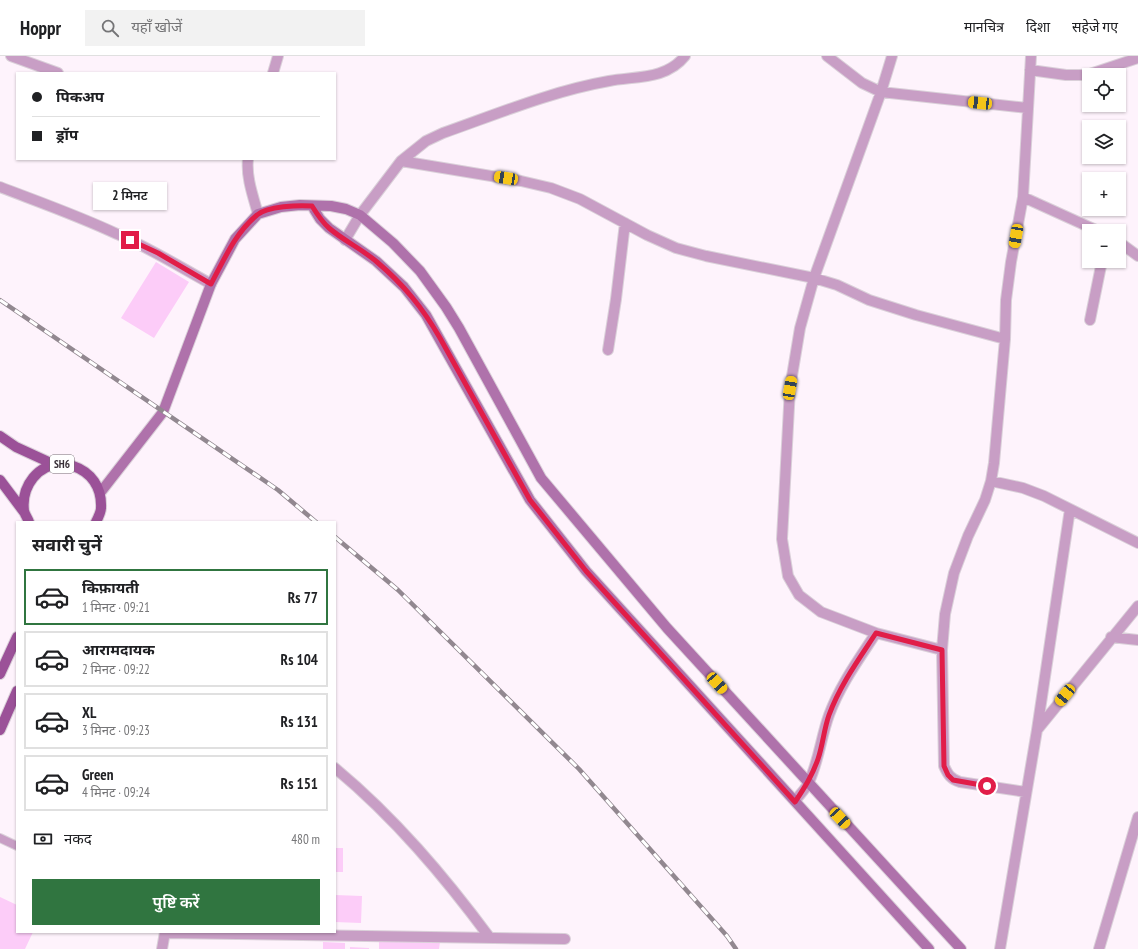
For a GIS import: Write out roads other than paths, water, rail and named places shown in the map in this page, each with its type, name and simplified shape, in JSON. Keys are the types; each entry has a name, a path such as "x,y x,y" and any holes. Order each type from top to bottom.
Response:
{"main road":[{"name":"SH6","path":"0,436 16,447 53,464"},
{"name":"SH6","path":"24,512 24,494 29,482 39,471 53,464 65,463 83,469 95,480 100,493"},
{"name":"SH6","path":"0,480 24,512 28,521"},
{"path":"96,521 101,509 100,493"},
{"path":"0,674 16,639"},
{"path":"0,730 15,703"}],"street":[{"path":"11,56 55,72"},
{"path":"273,72 278,56"},
{"path":"346,240 360,215 401,161 426,141 442,133 565,90 610,80 647,77 663,72 680,62 685,56"},
{"path":"827,56 862,83 881,92 1028,108"},
{"path":"892,56 881,92 814,278 800,328 790,388 782,539 788,576 799,595 822,612 876,633 942,650"},
{"path":"1026,792 960,782 953,780 948,775 944,766 942,650 944,614 954,573 968,536 985,500 994,463 1005,339 1006,300 1011,262 1023,197 1031,56"},
{"path":"1030,70 1066,75 1087,75 1138,58"},
{"path":"248,160 247,165 251,189 258,214"},
{"path":"401,161 521,181 551,188 580,199 647,235 676,248 706,256 814,278 837,285 876,302 1005,339"},
{"path":"0,187 116,233 158,253 211,284"},
{"path":"1023,197 1083,224"},
{"path":"100,493 163,412 211,284 235,239 258,214 281,207 300,205 331,206 346,209 360,215 398,248 420,271 446,307 460,328 541,478 667,628 962,949"},
{"path":"312,206 320,219 329,228 376,262 404,287 426,315 530,500 586,571 930,949"},
{"path":"608,350 625,223"},
{"path":"1126,247 1138,256"},
{"path":"1090,320 1101,268"},
{"path":"990,481 1023,488 1044,496 1138,543"},
{"path":"1000,949 1037,730 1070,509"},
{"path":"1037,730 1138,606"},
{"path":"795,802 808,783 818,758 822,736 829,714 842,686 876,633"},
{"path":"1111,638 1138,640"},
{"path":"336,769 350,780 412,840 455,891 490,938"},
{"path":"1098,949 1138,817"},
{"path":"162,949 165,933"},
{"path":"219,933 565,939"}],"lane":[{"path":"0,838 16,846"}],"railway":[{"path":"0,300 278,490 315,521"},
{"path":"336,538 398,590 579,769 727,936 736,949"}]}
